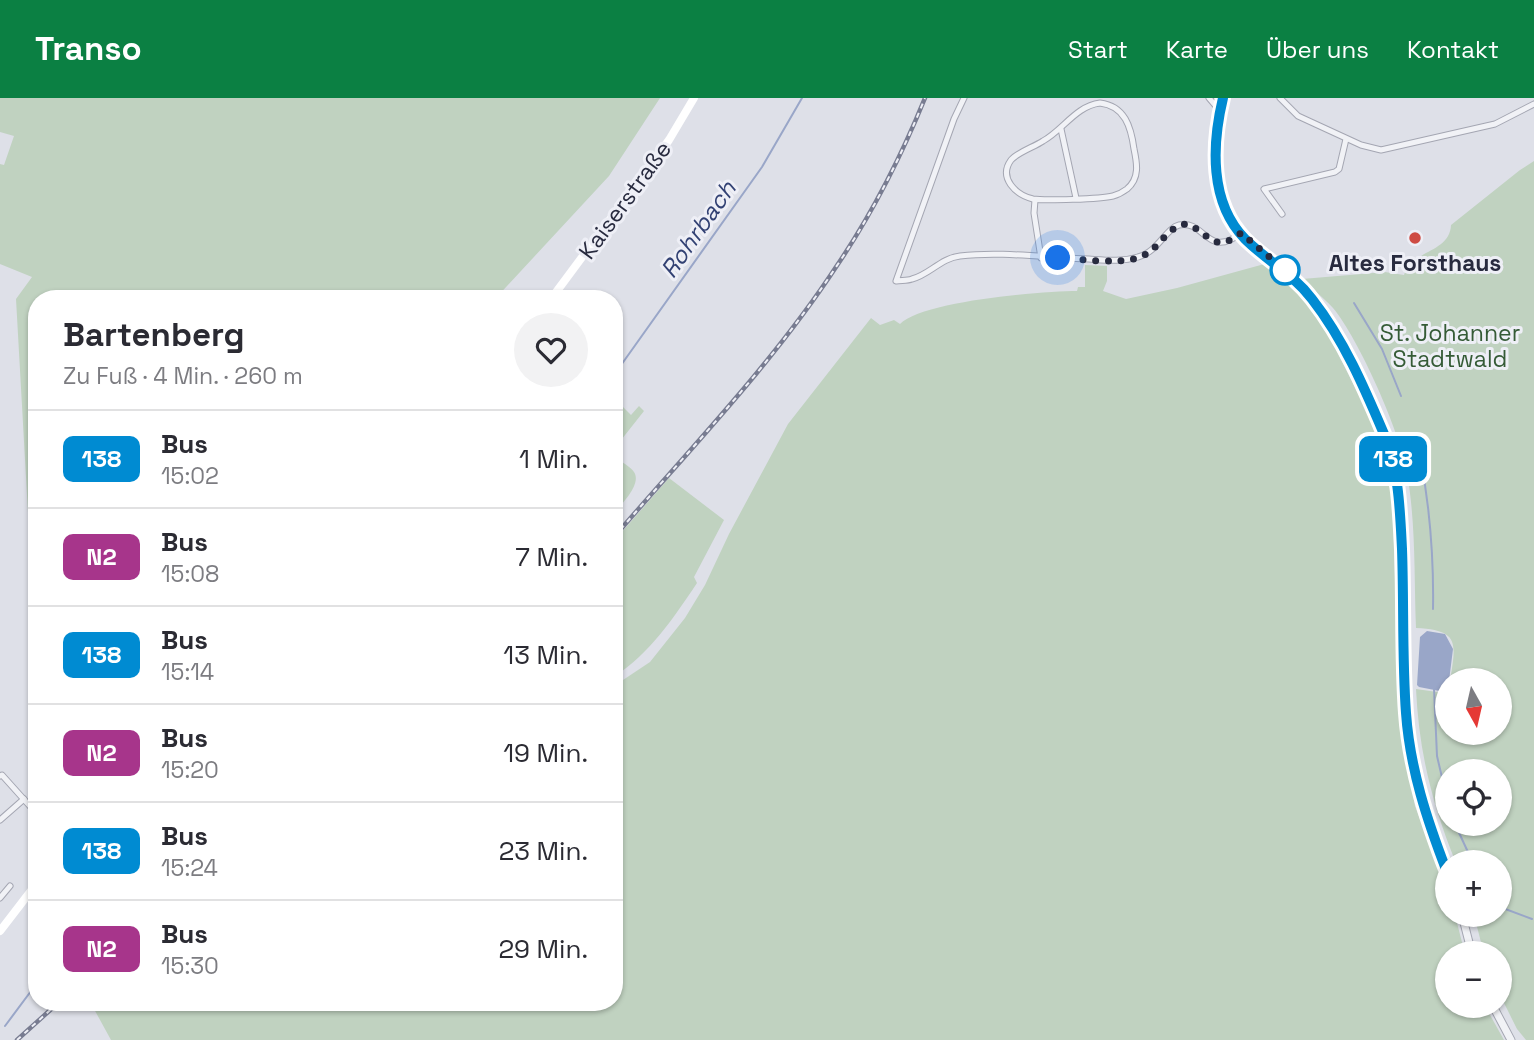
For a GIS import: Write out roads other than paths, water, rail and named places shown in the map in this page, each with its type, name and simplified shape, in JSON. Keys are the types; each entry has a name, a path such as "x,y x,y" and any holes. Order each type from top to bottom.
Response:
{"main road":[{"name":"Kaiserstraße","path":"558,290 669,140 694,98"},
{"path":"0,931 28,895"}],"street":[{"path":"964,98 896,281 913,279 956,256 1133,259 1151,251 1174,227 1182,224 1193,227 1217,243 1233,240 1241,233"},
{"path":"1209,98 1220,111"},
{"path":"1223,98 1215,141 1220,190 1231,219 1241,233 1285,270 1324,315 1355,369 1393,459 1401,521 1406,718 1422,804 1439,850"},
{"path":"1280,98 1298,116 1372,149 1391,149 1495,124 1534,104"},
{"path":"1107,103 1124,114 1134,145 1137,166 1135,179 1128,188 1108,197 1076,198 1035,200 1023,195 1007,180 1007,168 1012,158 1061,130 1085,107 1107,103"},
{"path":"1061,130 1076,198"},
{"path":"1282,214 1264,189 1335,172 1339,169 1346,138"},
{"path":"1035,200 1034,213 1041,258"},
{"path":"0,776 2,775 28,804"},
{"path":"0,820 24,799"},
{"path":"0,898 10,886"},
{"path":"1499,1018 1511,1040"}],"water":[{"path":"1427,631 1445,634 1453,649 1451,668 1435,668 1435,690 1417,685 1420,637"}],"waterway":[{"name":"Rohrbach","path":"623,362 762,167 802,98"},
{"path":"1354,303 1382,349 1401,396"},
{"path":"1418,443 1430,526 1433,609"},
{"path":"1434,689 1438,759"},
{"path":"1461,836 1467,850"},
{"path":"1512,912 1532,919"},
{"name":"Rohrbach","path":"5,1026 28,995"}],"railway":[{"path":"623,527 730,405 811,303 874,206 925,98"},
{"path":"17,1040 49,1011"}],"place":[{"name":"Altes Forsthaus","path":"1415,238"}],"park label":[{"name":"St. Johanner Stadtwald","path":"1450,346"}]}
